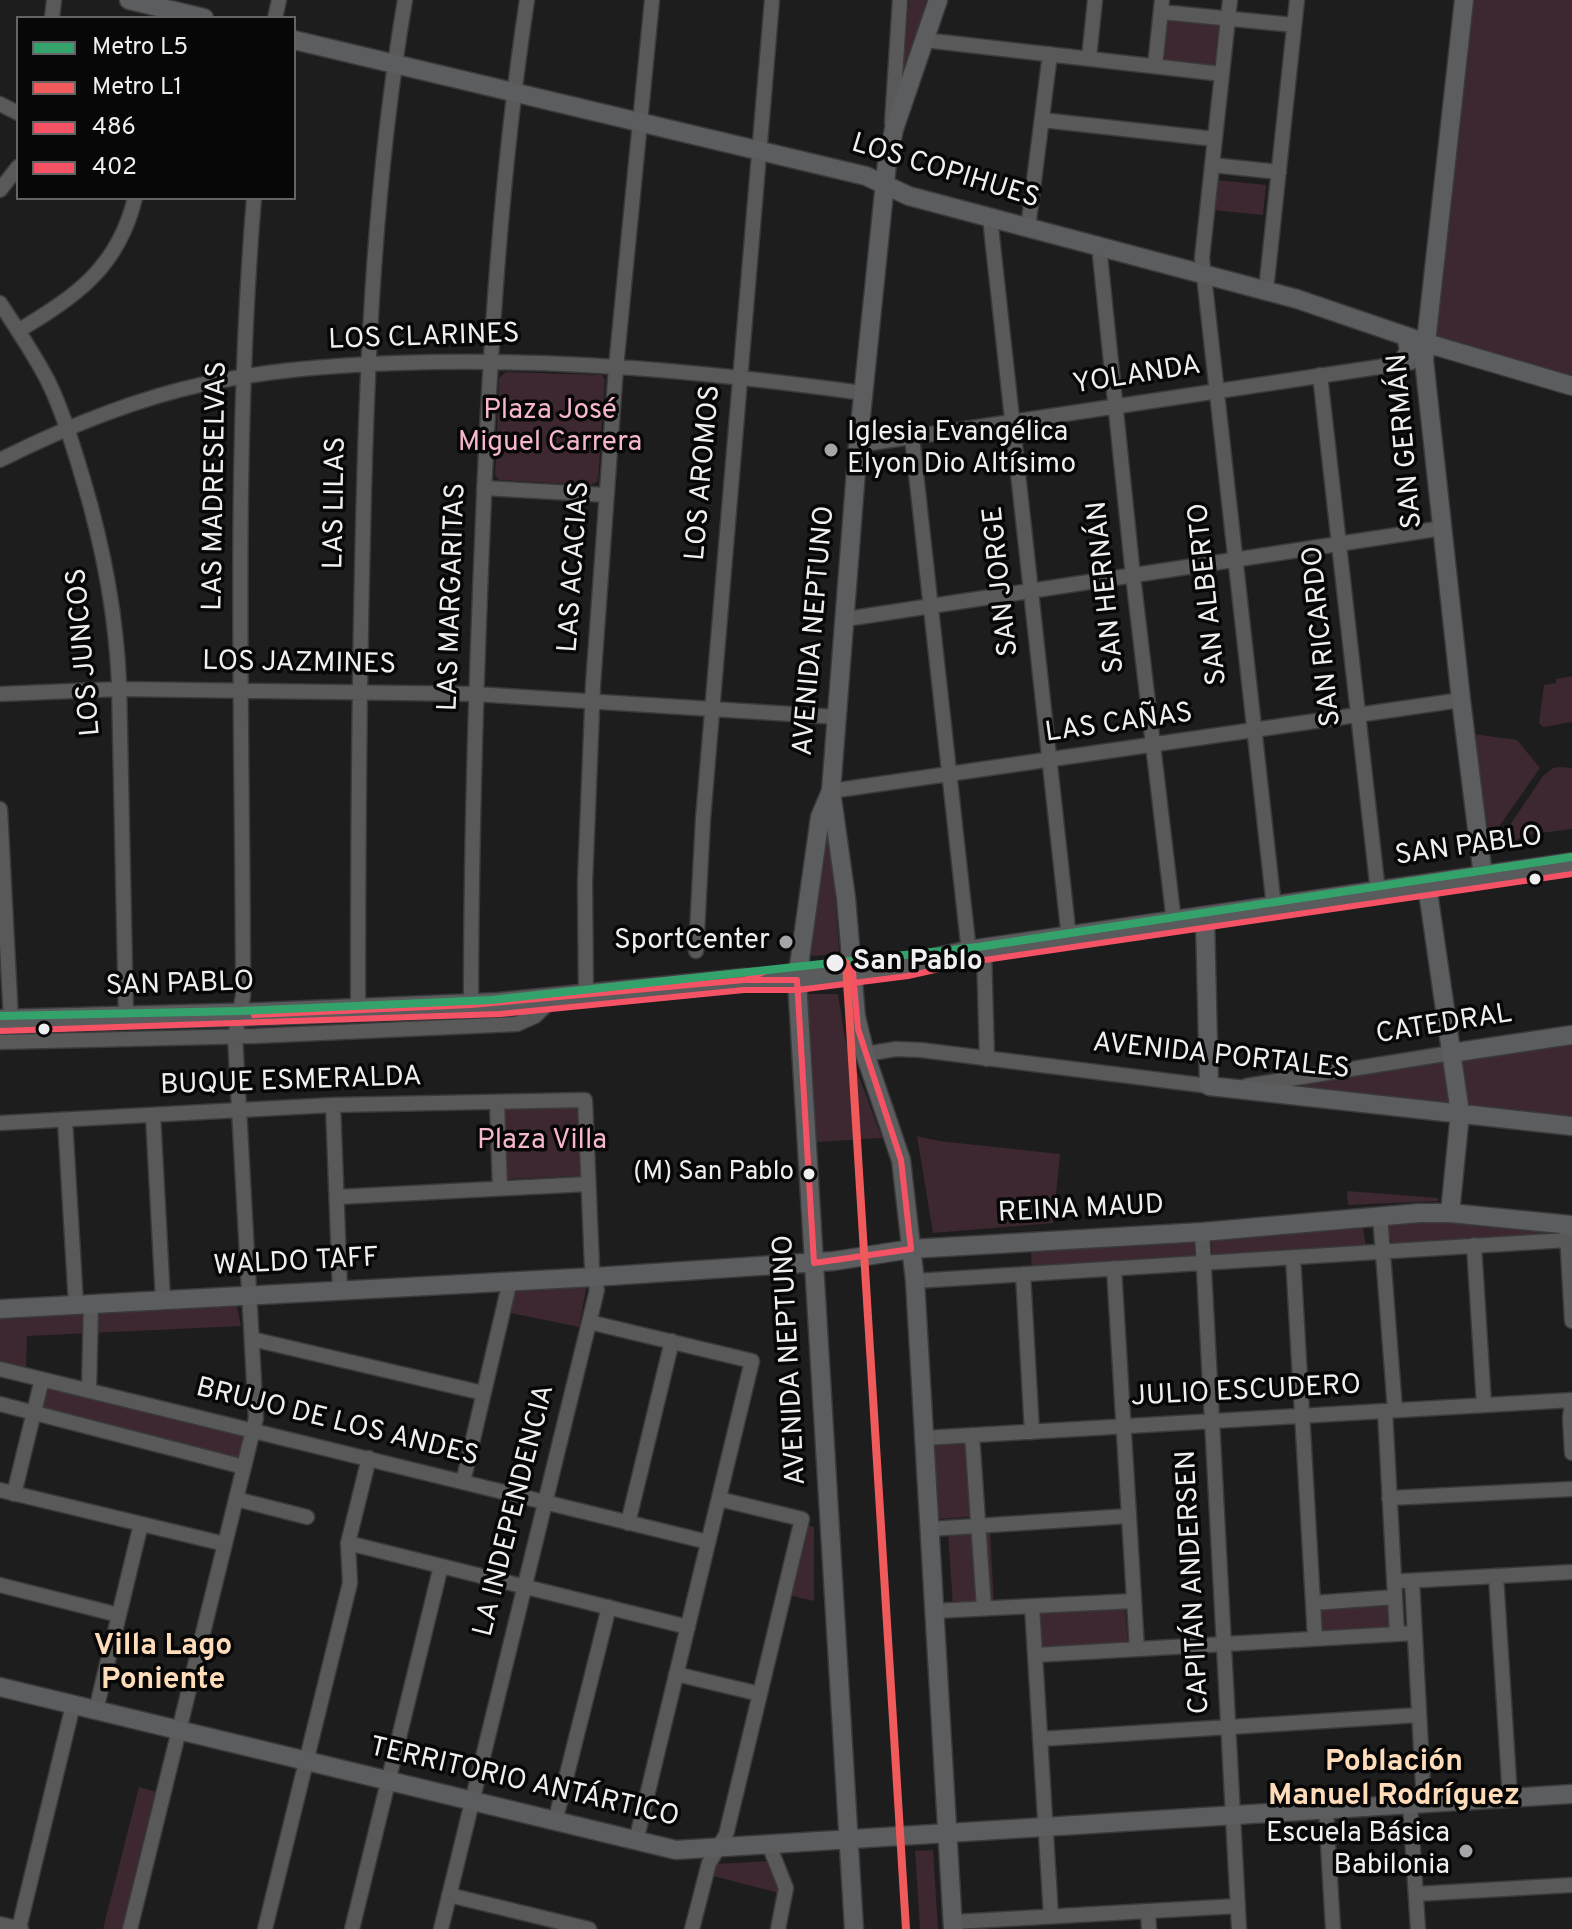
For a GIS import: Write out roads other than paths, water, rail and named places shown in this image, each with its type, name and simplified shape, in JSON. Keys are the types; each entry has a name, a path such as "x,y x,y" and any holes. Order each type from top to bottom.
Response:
{"main road":[{"name":"SAN PABLO","path":"5,1020 126,1018 237,1026 358,1010 586,996 744,980 769,970 797,973 852,967 910,955 967,952 1572,864"}],"street":[{"path":"129,0 196,16"},
{"name":"LAS LILAS","path":"358,1010 359,691 367,364 379,195 394,63 405,0"},
{"name":"LAS MARGARITAS","path":"471,1005 475,694 490,360 513,92 527,0"},
{"name":"LAS ACACIAS","path":"586,996 585,882 593,700 616,367 652,0"},
{"name":"LOS AROMOS","path":"696,951 703,819 772,0"},
{"name":"AVENIDA NEPTUNO","path":"900,0 891,141 858,445 831,791 856,1017 865,1054 901,1160 915,1281 953,1925"},
{"name":"AVENIDA NEPTUNO","path":"891,141 938,0"},
{"path":"1089,58 1095,0"},
{"name":"SAN ALBERTO","path":"1230,0 1202,258 1274,907"},
{"path":"1266,290 1297,0"},
{"name":"SAN GERMÁN","path":"1464,0 1425,351 1461,700 1483,876"},
{"path":"1155,66 1162,6 1228,19 1294,25"},
{"name":"LOS COPIHUES","path":"296,40 866,176 909,196 1266,290 1406,336 1425,351 1572,386"},
{"path":"924,40 1222,74"},
{"path":"1028,228 1050,54"},
{"path":"1042,120 1215,139"},
{"path":"1212,165 1279,172"},
{"path":"0,190 16,170"},
{"path":"18,331 58,306 98,274 120,240 134,200"},
{"name":"LAS MADRESELVAS","path":"130,1929 253,1430 256,1407 237,1026 243,996 243,377 254,200"},
{"name":"SAN JORGE","path":"990,218 1069,938"},
{"name":"SAN HERNÁN","path":"1099,246 1114,406 1174,922"},
{"name":"LOS JUNCOS","path":"0,303 48,382 68,430 106,567 116,635 119,689 126,1018"},
{"path":"1402,364 1409,350 1406,336"},
{"name":"YOLANDA","path":"858,445 1402,364 1425,351"},
{"name":"LOS CLARINES","path":"0,460 68,430 172,393 243,377 367,364 490,360 616,367 863,393"},
{"name":"SAN RICARDO","path":"1320,375 1378,892"},
{"path":"912,437 967,952 987,1059"},
{"path":"484,488 607,495"},
{"path":"846,619 1443,528"},
{"name":"LOS JAZMINES","path":"0,694 119,689 475,694 838,717"},
{"name":"LAS CAÑAS","path":"831,791 1461,700"},
{"name":"AVENIDA NEPTUNO","path":"831,791 820,817 797,973 854,1929"},
{"path":"0,809 5,1020"},
{"path":"1427,885 1460,1113 1450,1213"},
{"path":"1205,918 1209,1086"},
{"name":"SAN PABLO","path":"0,1042 237,1026 517,1024 535,1016 553,999"},
{"name":"CATEDRAL","path":"1230,1088 1572,1035"},
{"name":"AVENIDA PORTALES","path":"865,1054 908,1049 1572,1126"},
{"name":"BUQUE ESMERALDA","path":"0,1123 333,1105 585,1100"},
{"name":"LA INDEPENDENCIA","path":"441,1929 597,1290 585,1100"},
{"path":"497,1102 500,1188"},
{"path":"333,1105 340,1290"},
{"path":"153,1115 163,1300"},
{"path":"65,1120 84,1304 89,1390"},
{"path":"337,1197 588,1184"},
{"name":"REINA MAUD","path":"594,1277 845,1261 911,1249 1202,1232 1380,1215 1450,1213 1568,1230"},
{"path":"1380,1215 1390,1411 1389,1498 1397,1634"},
{"path":"1568,1230 1572,1321"},
{"name":"REINA MAUD","path":"915,1281 1474,1245 1568,1230"},
{"name":"CAPITÁN ANDERSEN","path":"1202,1232 1239,1929"},
{"path":"1474,1245 1484,1405"},
{"path":"1293,1257 1315,1638"},
{"path":"1114,1268 1137,1649"},
{"path":"1023,1274 1032,1432"},
{"name":"WALDO TAFF","path":"0,1309 594,1277"},
{"path":"463,1482 510,1281"},
{"path":"589,1322 752,1361 636,1841"},
{"path":"252,1339 483,1393"},
{"path":"628,1523 672,1341"},
{"name":"BRUJO DE LOS ANDES","path":"0,1369 708,1542"},
{"path":"42,1379 34,1413 7,1492 225,1544"},
{"path":"1572,1401 1572,1453"},
{"name":"JULIO ESCUDERO","path":"924,1438 1572,1401"},
{"path":"0,1404 244,1467"},
{"path":"972,1435 984,1608"},
{"path":"265,1929 350,1583 348,1543 369,1458"},
{"path":"1389,1498 1572,1489"},
{"path":"236,1499 307,1517"},
{"path":"692,1929 709,1863 726,1835 802,1519 719,1499"},
{"path":"930,1529 1129,1516"},
{"path":"96,1710 141,1524"},
{"path":"348,1543 688,1627"},
{"path":"352,1929 441,1566"},
{"path":"1394,1582 1572,1572"},
{"path":"1496,1576 1510,1798"},
{"path":"1412,1581 1419,1715 1418,1929"},
{"path":"0,1585 119,1615"},
{"path":"1313,1603 1395,1597"},
{"path":"934,1611 1134,1601"},
{"path":"1032,1606 1051,1916"},
{"path":"555,1822 609,1607"},
{"path":"1035,1655 1415,1633"},
{"path":"676,1674 760,1694"},
{"name":"TERRITORIO ANTÁRTICO","path":"0,1687 676,1850 1572,1794"},
{"path":"0,1924 20,1929 73,1705"},
{"path":"1040,1739 1419,1715"},
{"path":"1326,1810 1333,1929"},
{"path":"769,1845 786,1888 778,1929"},
{"path":"1416,1894 1572,1885"},
{"path":"449,1895 589,1929"},
{"path":"953,1925 1003,1924 1051,1916 1238,1906"},
{"path":"1148,1911 1149,1929"}],"metro line":[{"name":"L5","path":"0,1016 241,1011 491,1000 978,947 1572,857"},
{"name":"L1","path":"846,963 906,1929"}],"place":[{"name":"Iglesia Evangélica Elyon Dio Altísimo","path":"831,450"},
{"name":"SportCenter","path":"786,942"},
{"name":"San Pablo","path":"835,963"},
{"name":"(M) San Pablo","path":"809,1174"},
{"name":"Escuela Básica Babilonia","path":"1466,1851"}],"district":[{"name":"Villa Lago Poniente","path":"163,1665"},
{"name":"Población Manuel Rodríguez","path":"1394,1781"}],"park label":[{"name":"Plaza José Miguel Carrera","path":"550,428"},
{"name":"Plaza Villa","path":"542,1142"}]}
